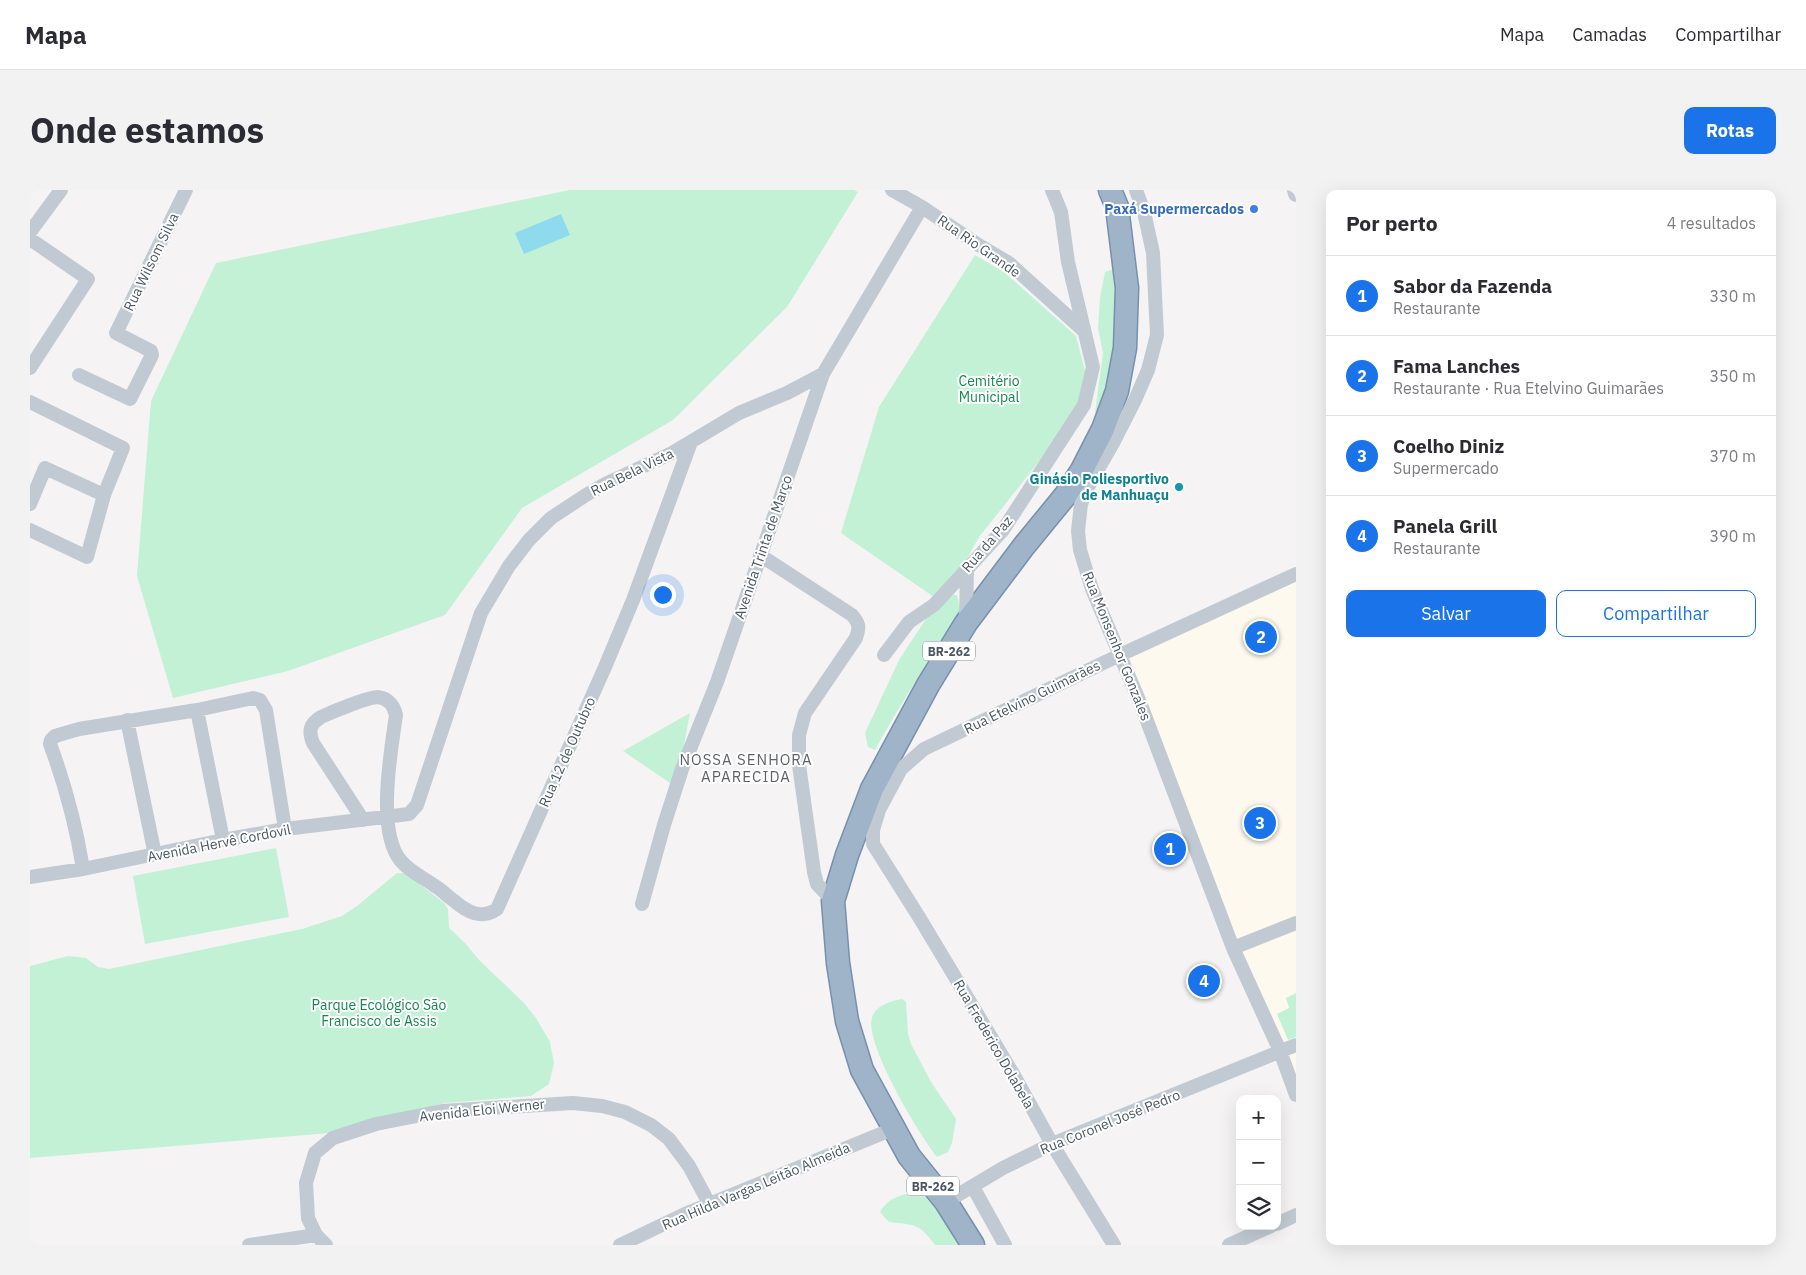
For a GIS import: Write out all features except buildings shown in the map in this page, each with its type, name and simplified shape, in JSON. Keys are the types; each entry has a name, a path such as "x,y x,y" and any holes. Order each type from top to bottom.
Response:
{"highway":[{"name":"BR-262","path":"973,1245 946,1202 909,1156 862,1070 847,1021 838,963 833,901 847,855 872,789 928,685 966,624 1024,546 1065,496 1108,436 1125,348 1127,288 1116,207 1110,190"}],"street":[{"name":"Rua Wilsom Silva","path":"79,375 130,399 152,355 151,351 116,334 186,190"},
{"name":"Rua Rio Grande","path":"892,190 1009,263 1083,330"},
{"name":"Rua da Paz","path":"884,654 909,622 934,605 1003,530 1084,405 1093,367 1068,262 1061,212 1052,190"},
{"name":"Rua Monsenhor Gonzales","path":"1136,190 1144,212 1153,253 1157,335 1148,370 1108,436 1081,504 1078,531 1080,550 1092,589 1120,654 1197,848 1233,948 1280,1051 1296,1094"},
{"path":"1295,190 1296,194"},
{"path":"30,232 56,192"},
{"name":"Avenida Trinta de Março","path":"642,904 682,769 716,682 823,374 922,207"},
{"path":"30,239 88,279 30,368"},
{"name":"Rua Bela Vista","path":"409,814 417,806 481,612 509,566 529,540 551,518 606,483 672,454 739,413 787,393 823,374"},
{"path":"30,402 123,448 104,495 87,557 30,530"},
{"name":"Rua 12 de Outubro","path":"363,820 313,743 310,728 313,722 321,716 376,697 388,701 394,706 396,715 388,776 387,817 397,855 403,863 462,907 481,916 490,914 497,909 633,600 691,442"},
{"path":"30,504 45,468 104,495"},
{"path":"1003,530 1024,546"},
{"path":"760,555 852,615 858,622 859,629 851,646 805,713 799,735 798,765 814,872 817,884 833,901"},
{"path":"966,624 967,568"},
{"name":"Rua Etelvino Guimarães","path":"873,844 873,830 879,810 900,769 924,749 1120,654 1296,574"},
{"path":"84,869 77,829 69,799 50,744 55,736 79,729 197,710 253,698 260,700 266,710 285,829"},
{"path":"197,710 223,840"},
{"path":"128,720 155,854"},
{"name":"Avenida Hervê Cordovil","path":"30,877 84,869 285,829 409,814"},
{"name":"Rua Frederico Dolabela","path":"873,844 919,917 1012,1072 1052,1144 1114,1245"},
{"path":"1233,948 1296,923"},
{"name":"Rua Coronel José Pedro","path":"946,1202 1003,1168 1052,1144 1296,1045"},
{"name":"Avenida Eloi Werner","path":"326,1245 316,1235 308,1218 306,1183 315,1153 333,1138 376,1124 442,1111 573,1103 602,1106 625,1112 651,1125 669,1139 689,1166 710,1205"},
{"name":"Rua Hilda Vargas Leitão Almeida","path":"620,1245 685,1214 893,1129"},
{"path":"973,1186 1005,1245"},
{"path":"1281,1222 1296,1215"},
{"path":"1229,1245 1248,1241 1265,1230"},
{"path":"250,1245 316,1235"}],"shaded area":[{"path":"1296,574 1296,1095 1120,655"}],"green space":[{"path":"570,190 854,190 858,192 787,307 673,420 522,508 445,615 288,671 173,698 137,576 151,401 216,263"},
{"name":"Cemitério Municipal","path":"975,255 1005,273 1076,336 1085,371 1077,408 1057,439 979,537 965,562 934,597 841,533 879,407"},
{"path":"1114,269 1119,274 1119,344 1100,416 1095,413 1103,353 1098,328 1100,298 1105,272"},
{"path":"950,594 957,595 962,615 934,652 875,750 868,747 865,733 899,660 926,619"},
{"path":"690,713 676,787 623,751"},
{"path":"276,848 289,917 145,944 133,876"},
{"name":"Parque Ecológico São Francisco de Assis","path":"397,873 405,873 444,903 448,909 449,928 523,1002 536,1018 550,1042 554,1063 549,1084 531,1096 445,1103 330,1133 30,1158 30,966 68,956 86,958 98,967 109,969 302,929 342,916"},
{"path":"1296,993 1296,1037 1288,1040 1277,1014 1289,1008 1286,998"},
{"path":"902,999 906,1002 908,1034 911,1044 931,1082 956,1119 952,1143 948,1152 937,1157 895,1089 876,1047 872,1030 872,1018 876,1010 888,1003"},
{"path":"922,1191 930,1193 966,1245 935,1245 916,1226 889,1222 880,1212 893,1199"}],"water":[{"path":"561,214 570,235 524,254 515,233"}],"place":[{"name":"Paxá Supermercados","path":"1254,209"},
{"name":"Ginásio Poliesportivo de Manhuaçu","path":"1179,487"},
{"name":"Fama Lanches","path":"1261,637"},
{"name":"Coelho Diniz","path":"1260,823"},
{"name":"Sabor da Fazenda","path":"1170,849"},
{"name":"Panela Grill","path":"1204,981"}],"district":[{"name":"NOSSA SENHORA APARECIDA","path":"746,768"}]}
